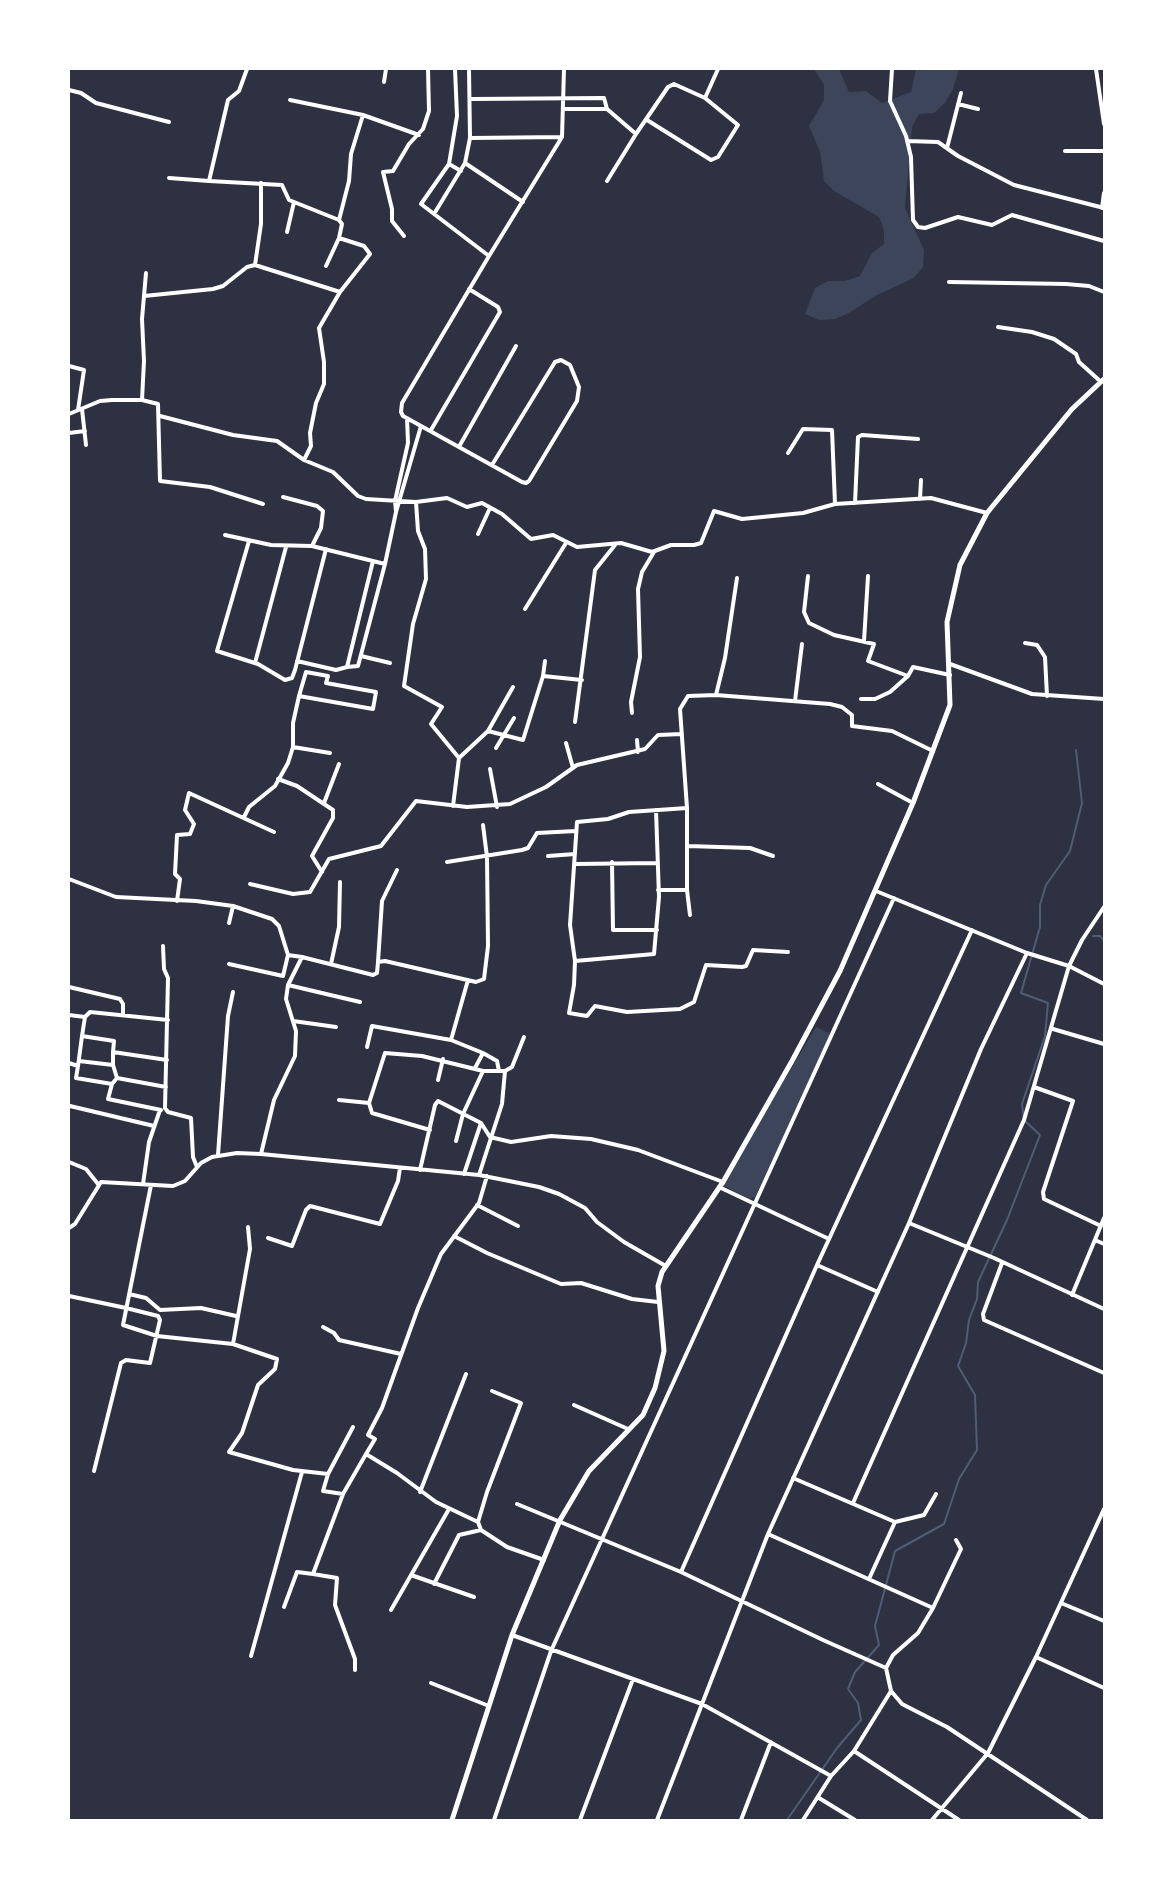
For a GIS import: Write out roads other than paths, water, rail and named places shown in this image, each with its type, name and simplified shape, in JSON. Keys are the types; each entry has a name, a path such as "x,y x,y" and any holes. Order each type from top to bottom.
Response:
{"main road":[{"path":"452,1820 512,1635 560,1520 589,1471 643,1415 659,1379 664,1351 658,1281 664,1265 721,1184 840,971 914,803 950,705 951,675 947,622 960,565 987,513 1072,409 1102,380"}],"street":[{"path":"209,181 228,100 239,91 247,69"},
{"path":"384,82 386,69"},
{"path":"404,236 392,221 392,209 383,172 393,171 409,144 420,135 429,111 428,69"},
{"path":"455,69 457,116 449,165 421,204 489,256"},
{"path":"434,214 465,163 470,138 469,69"},
{"path":"492,465 553,364 561,360 567,362 578,383 577,401 529,481 522,482 492,465 460,445 406,417 401,412 402,403 562,137 564,69"},
{"path":"705,98 718,69"},
{"path":"892,69 890,101 907,141 914,170 913,220 918,227 925,228 958,217 992,225 1009,216 1016,216 1104,242"},
{"path":"1096,69 1104,124"},
{"path":"606,181 636,134 671,85 677,85 705,98 738,125 715,159 707,159 647,120"},
{"path":"69,90 81,93 96,103 169,122"},
{"path":"947,148 961,93"},
{"path":"471,99 604,98 607,110 636,134"},
{"path":"290,100 363,115 420,135"},
{"path":"958,104 978,109"},
{"path":"564,109 607,110"},
{"path":"339,220 349,180 351,154 363,115"},
{"path":"470,138 562,137"},
{"path":"907,141 933,141 966,161 1014,185 1103,208 1104,193"},
{"path":"1065,151 1104,151"},
{"path":"465,163 523,202"},
{"path":"449,165 461,171"},
{"path":"169,178 282,185 286,198 339,220 342,224 339,238 326,266"},
{"path":"255,265 261,224 261,183"},
{"path":"286,232 294,202"},
{"path":"304,460 310,450 316,404 324,384 324,362 319,328 340,292 370,254 364,246 339,238"},
{"path":"144,296 213,289 223,286 247,267 255,265 340,292"},
{"path":"142,400 146,273"},
{"path":"949,282 1066,284 1089,286 1104,292"},
{"path":"431,430 499,315 498,307 469,289"},
{"path":"998,327 1032,332 1054,339 1076,354 1079,362 1102,380"},
{"path":"460,445 516,346"},
{"path":"69,366 84,370 80,409 86,445"},
{"path":"69,414 100,401 142,400 158,404 160,481 210,488 263,504"},
{"path":"160,416 233,435 277,441 304,460 333,472 361,498 401,502 447,498 463,507 482,503 502,514 531,539 550,535 576,548 615,544 654,552 671,545 688,546 701,543 714,511 742,519 803,513 835,504 920,499 951,502 987,513"},
{"path":"396,512 395,501 408,442 406,417"},
{"path":"297,661 336,670 357,667 385,564 396,512 401,502 422,426"},
{"path":"788,453 803,429 832,430 835,504"},
{"path":"69,433 85,430"},
{"path":"855,503 858,437 862,435 918,439"},
{"path":"920,499 921,480"},
{"path":"283,497 317,506 323,511 321,528 312,546"},
{"path":"416,502 418,536 425,549 426,579 413,624 404,686 442,706 431,724 459,758"},
{"path":"478,534 490,508"},
{"path":"225,535 286,546 312,546 385,564"},
{"path":"249,541 218,651 255,663 288,680 292,678 297,661 326,549"},
{"path":"525,609 566,543"},
{"path":"575,722 595,570 615,544"},
{"path":"255,663 286,546"},
{"path":"632,713 631,702 640,657 638,589 642,572 654,552"},
{"path":"346,667 374,561"},
{"path":"808,576 804,612 808,623 834,635 874,645 868,662 908,676"},
{"path":"864,641 868,576"},
{"path":"716,695 725,658 737,578"},
{"path":"1025,643 1037,645 1046,657 1047,696"},
{"path":"795,701 801,644"},
{"path":"361,656 390,663"},
{"path":"489,731 523,740 543,676 545,661"},
{"path":"950,664 1019,689 1047,696 1104,699"},
{"path":"861,699 875,699 890,692 908,676 913,667 951,675"},
{"path":"244,817 249,807 274,786 288,763 293,747 293,723 299,696 306,672 328,676 326,683 376,692 373,709 299,696"},
{"path":"543,676 582,680"},
{"path":"453,806 459,758 489,731 513,687"},
{"path":"690,915 687,890 687,808 682,734 682,702 688,696 716,695 842,707 852,715 852,726 892,731 933,751"},
{"path":"496,748 514,718"},
{"path":"250,884 303,894 310,892 329,859 381,846 416,801 453,806 497,807 523,799 576,765 638,752 645,749 654,736 682,734"},
{"path":"637,740 638,752"},
{"path":"566,743 573,769"},
{"path":"293,747 330,753"},
{"path":"324,803 339,764"},
{"path":"490,770 497,807"},
{"path":"278,779 297,786 324,803 334,814 312,856 322,872"},
{"path":"879,784 914,803"},
{"path":"177,901 180,879 176,873 177,835 190,834 194,824 185,810 189,792 274,832"},
{"path":"687,808 578,821 570,925 575,961 574,992 568,1012 585,1016 596,1006 627,1012 680,1009 694,1002 706,965 742,967 746,966 753,951 788,952"},
{"path":"575,961 609,956 651,956 655,951 658,890 656,810"},
{"path":"378,962 385,961 482,982 485,976 488,946 487,857 483,825"},
{"path":"447,862 522,850 528,848 537,833 576,831"},
{"path":"688,846 750,848 773,856"},
{"path":"548,856 575,854"},
{"path":"612,862 613,930 657,930"},
{"path":"575,864 658,863"},
{"path":"288,955 373,975 377,973 382,901 397,870"},
{"path":"69,879 116,897 233,906 272,919 283,934 288,955 285,972 280,977 248,966 230,964"},
{"path":"331,964 339,927 340,882"},
{"path":"658,890 687,890"},
{"path":"876,891 1028,954 1069,966 1104,984"},
{"path":"494,1820 551,1651 894,898"},
{"path":"229,923 233,906"},
{"path":"853,1503 1024,1120 1053,1029 1069,966 1104,907"},
{"path":"681,1572 817,1265 972,930"},
{"path":"143,1184 146,1153 154,1126 163,1109 166,1088 168,978 164,969 163,946"},
{"path":"657,1820 768,1534 909,1223 981,1049 1028,954"},
{"path":"261,1154 274,1100 294,1060 296,1036 293,1021 287,1009 288,985 302,957"},
{"path":"451,1040 468,980"},
{"path":"288,985 360,1002"},
{"path":"69,987 119,999 123,1004 123,1015"},
{"path":"218,1155 228,1016 233,992"},
{"path":"112,1084 76,1078 87,1014 93,1012 168,1020"},
{"path":"69,1015 86,1017"},
{"path":"293,1021 336,1027"},
{"path":"367,1047 372,1026 451,1040 497,1061 502,1071 502,1104 479,1175"},
{"path":"1053,1029 1104,1044"},
{"path":"82,1036 114,1041 112,1065 117,1078"},
{"path":"430,1130 373,1114 369,1103 385,1053 443,1059 483,1071 502,1071 512,1067 524,1037"},
{"path":"113,1052 167,1060"},
{"path":"475,1068 483,1053"},
{"path":"438,1080 443,1059"},
{"path":"69,1064 112,1065"},
{"path":"456,1141 463,1114 483,1071"},
{"path":"117,1078 112,1084 108,1100 163,1109 192,1118 192,1150 197,1167"},
{"path":"117,1078 166,1088"},
{"path":"1034,1087 1073,1101 1043,1192 1044,1199 1101,1226"},
{"path":"339,1100 369,1103"},
{"path":"420,1170 435,1105 438,1101 481,1123 490,1137 511,1142 551,1136 591,1139 638,1150 721,1184 754,1205 830,1239"},
{"path":"70,1106 154,1126"},
{"path":"464,1174 481,1123"},
{"path":"69,1228 82,1214 98,1184 104,1181 177,1185 185,1181 205,1160 218,1155 261,1154 487,1176 559,1194 585,1208 597,1222 624,1242 664,1265"},
{"path":"69,1161 86,1169 98,1184"},
{"path":"268,1238 292,1246 306,1210 310,1206 380,1224 398,1181 400,1168"},
{"path":"313,1574 343,1494 375,1439 368,1435 382,1408 437,1263 477,1205 487,1176"},
{"path":"151,1185 123,1322 124,1328 157,1336 232,1344 278,1360 274,1369 258,1385 242,1433 229,1452 302,1472 328,1474"},
{"path":"477,1205 518,1226"},
{"path":"1072,1295 1104,1218"},
{"path":"909,1223 985,1254 1104,1309"},
{"path":"232,1344 250,1249 248,1227"},
{"path":"454,1236 487,1253 561,1284 581,1283 632,1299 658,1302"},
{"path":"1095,1240 1104,1244"},
{"path":"1002,1263 983,1314 984,1320 1104,1373"},
{"path":"817,1265 878,1292"},
{"path":"129,1294 146,1298 160,1310 201,1308 236,1316"},
{"path":"69,1296 158,1316 160,1322 150,1363 121,1362 94,1471"},
{"path":"323,1327 334,1333 339,1340 401,1354"},
{"path":"420,1492 466,1374"},
{"path":"492,1390 521,1403 478,1522 481,1530 507,1547 545,1560"},
{"path":"574,1405 628,1429"},
{"path":"343,1494 323,1491 328,1474 353,1427"},
{"path":"366,1454 397,1473 420,1492 478,1522"},
{"path":"251,1656 302,1472"},
{"path":"793,1478 896,1522 924,1515 936,1494"},
{"path":"517,1504 681,1572 886,1668"},
{"path":"391,1610 449,1509"},
{"path":"932,1820 988,1753 1036,1657 1104,1509"},
{"path":"869,1579 896,1522"},
{"path":"434,1584 459,1535 481,1530"},
{"path":"768,1534 933,1608"},
{"path":"956,1540 961,1549 933,1608 918,1633 893,1655 886,1668 891,1691 902,1704 947,1726 1087,1820"},
{"path":"285,1607 297,1572 337,1578 334,1605 355,1659 355,1670"},
{"path":"411,1575 474,1597"},
{"path":"1061,1603 1104,1622"},
{"path":"512,1635 702,1704 831,1776"},
{"path":"1036,1657 1104,1688"},
{"path":"580,1820 633,1679"},
{"path":"431,1683 489,1706"},
{"path":"803,1820 831,1776 854,1751 891,1691"},
{"path":"741,1820 771,1742"},
{"path":"854,1751 958,1820"},
{"path":"819,1798 855,1820"}],"waterway":[{"path":"787,1820 837,1748 861,1720 858,1703 848,1689 855,1672 879,1645 875,1626 895,1551 944,1524 959,1479 977,1450 975,1395 958,1366 966,1343 969,1320 977,1299 978,1282 1007,1220 1040,1135 1024,1120 1022,1104 1045,1036 1048,1003 1021,993 1040,927 1040,905 1046,885 1070,851 1082,803 1076,750"},
{"path":"1093,936 1100,936 1104,941"}]}
